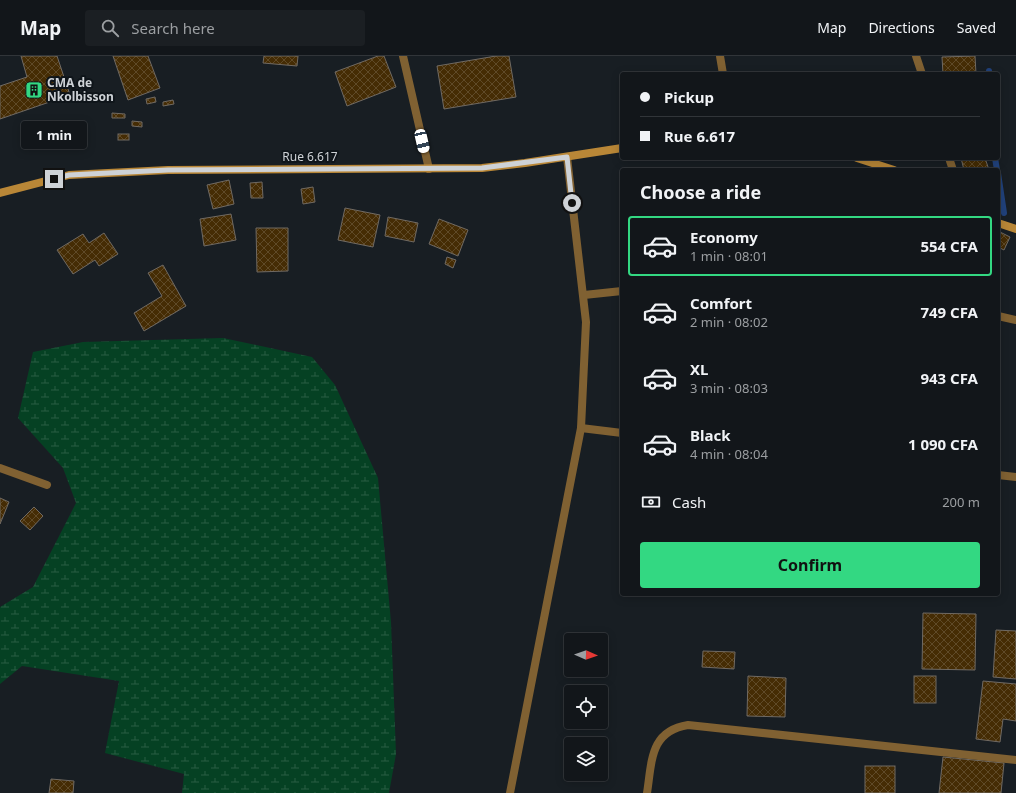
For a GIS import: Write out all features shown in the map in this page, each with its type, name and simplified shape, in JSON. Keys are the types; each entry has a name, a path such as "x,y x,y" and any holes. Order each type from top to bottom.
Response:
{"street":[{"path":"402,56 429,169"},
{"path":"720,56 723,72"},
{"path":"916,56 921,72"},
{"name":"Rue 6.617","path":"0,193 69,175 168,170 482,168 620,148"},
{"path":"510,793 581,428 586,322 567,157"},
{"path":"863,160 888,168"},
{"path":"1000,224 1016,229"},
{"path":"584,295 620,291"},
{"path":"1000,316 1016,320"},
{"path":"581,428 620,433"},
{"path":"0,468 47,485"},
{"path":"1000,475 1016,476"},
{"path":"646,793 654,748 666,732 679,726 688,725 1016,760"}],"green space":[{"path":"223,338 312,357 335,385 378,478 391,622 396,754 389,793 182,793 184,774 105,753 119,681 22,666 0,684 0,607 33,587 76,503 63,468 18,418 33,352 83,342"}],"building":[{"name":"CMA de Nkolbisson","path":"21,56 57,56 70,95 0,119 0,86 27,77"},
{"path":"113,56 148,56 160,88 128,100"},
{"path":"264,56 298,56 297,66 263,63"},
{"path":"378,56 384,56 396,87 347,106 335,72"},
{"path":"496,56 509,56 516,97 444,109 437,66"},
{"path":"975,56 976,72 943,72 942,57"},
{"path":"155,97 156,102 147,104 146,99"},
{"path":"173,100 174,104 163,106 163,102"},
{"path":"112,113 125,114 125,118 112,118"},
{"path":"132,121 142,122 142,127 132,126"},
{"path":"118,134 129,134 129,140 118,140"},
{"path":"962,160 986,160 988,168 964,168"},
{"path":"229,180 234,204 213,209 207,185"},
{"path":"262,182 263,198 251,198 250,183"},
{"path":"313,187 315,202 303,204 301,189"},
{"path":"345,208 380,215 373,247 338,240"},
{"path":"231,214 236,240 204,246 200,219"},
{"path":"388,217 418,223 414,242 385,236"},
{"path":"439,219 468,230 458,256 429,244"},
{"path":"256,228 288,228 288,271 257,272"},
{"path":"1000,232 1010,237 1004,250 1000,248"},
{"path":"104,233 118,254 99,266 95,260 73,274 57,250 83,234 89,243"},
{"path":"447,257 456,260 453,268 445,264"},
{"path":"163,265 186,306 144,331 134,313 162,296 148,273"},
{"path":"0,498 9,502 0,524"},
{"path":"34,507 43,516 30,530 20,521"},
{"path":"923,613 976,614 975,670 922,669"},
{"path":"996,630 1016,631 1016,679 993,677"},
{"path":"703,651 735,652 734,669 702,667"},
{"path":"748,676 786,678 785,717 747,716"},
{"path":"914,676 936,676 936,703 914,703"},
{"path":"983,681 1016,684 1016,721 1003,719 1000,742 976,739"},
{"path":"943,757 1004,763 1001,793 939,793"},
{"path":"865,766 895,766 895,793 865,793"},
{"path":"51,779 74,781 73,793 49,793"}],"waterway":[{"path":"995,160 997,168"},
{"path":"1000,186 1004,213"}],"place":[{"name":"CMA de Nkolbisson","path":"34,90"}],"route":[{"path":"54,179 69,175 168,170 482,168 567,157 572,203"}]}
